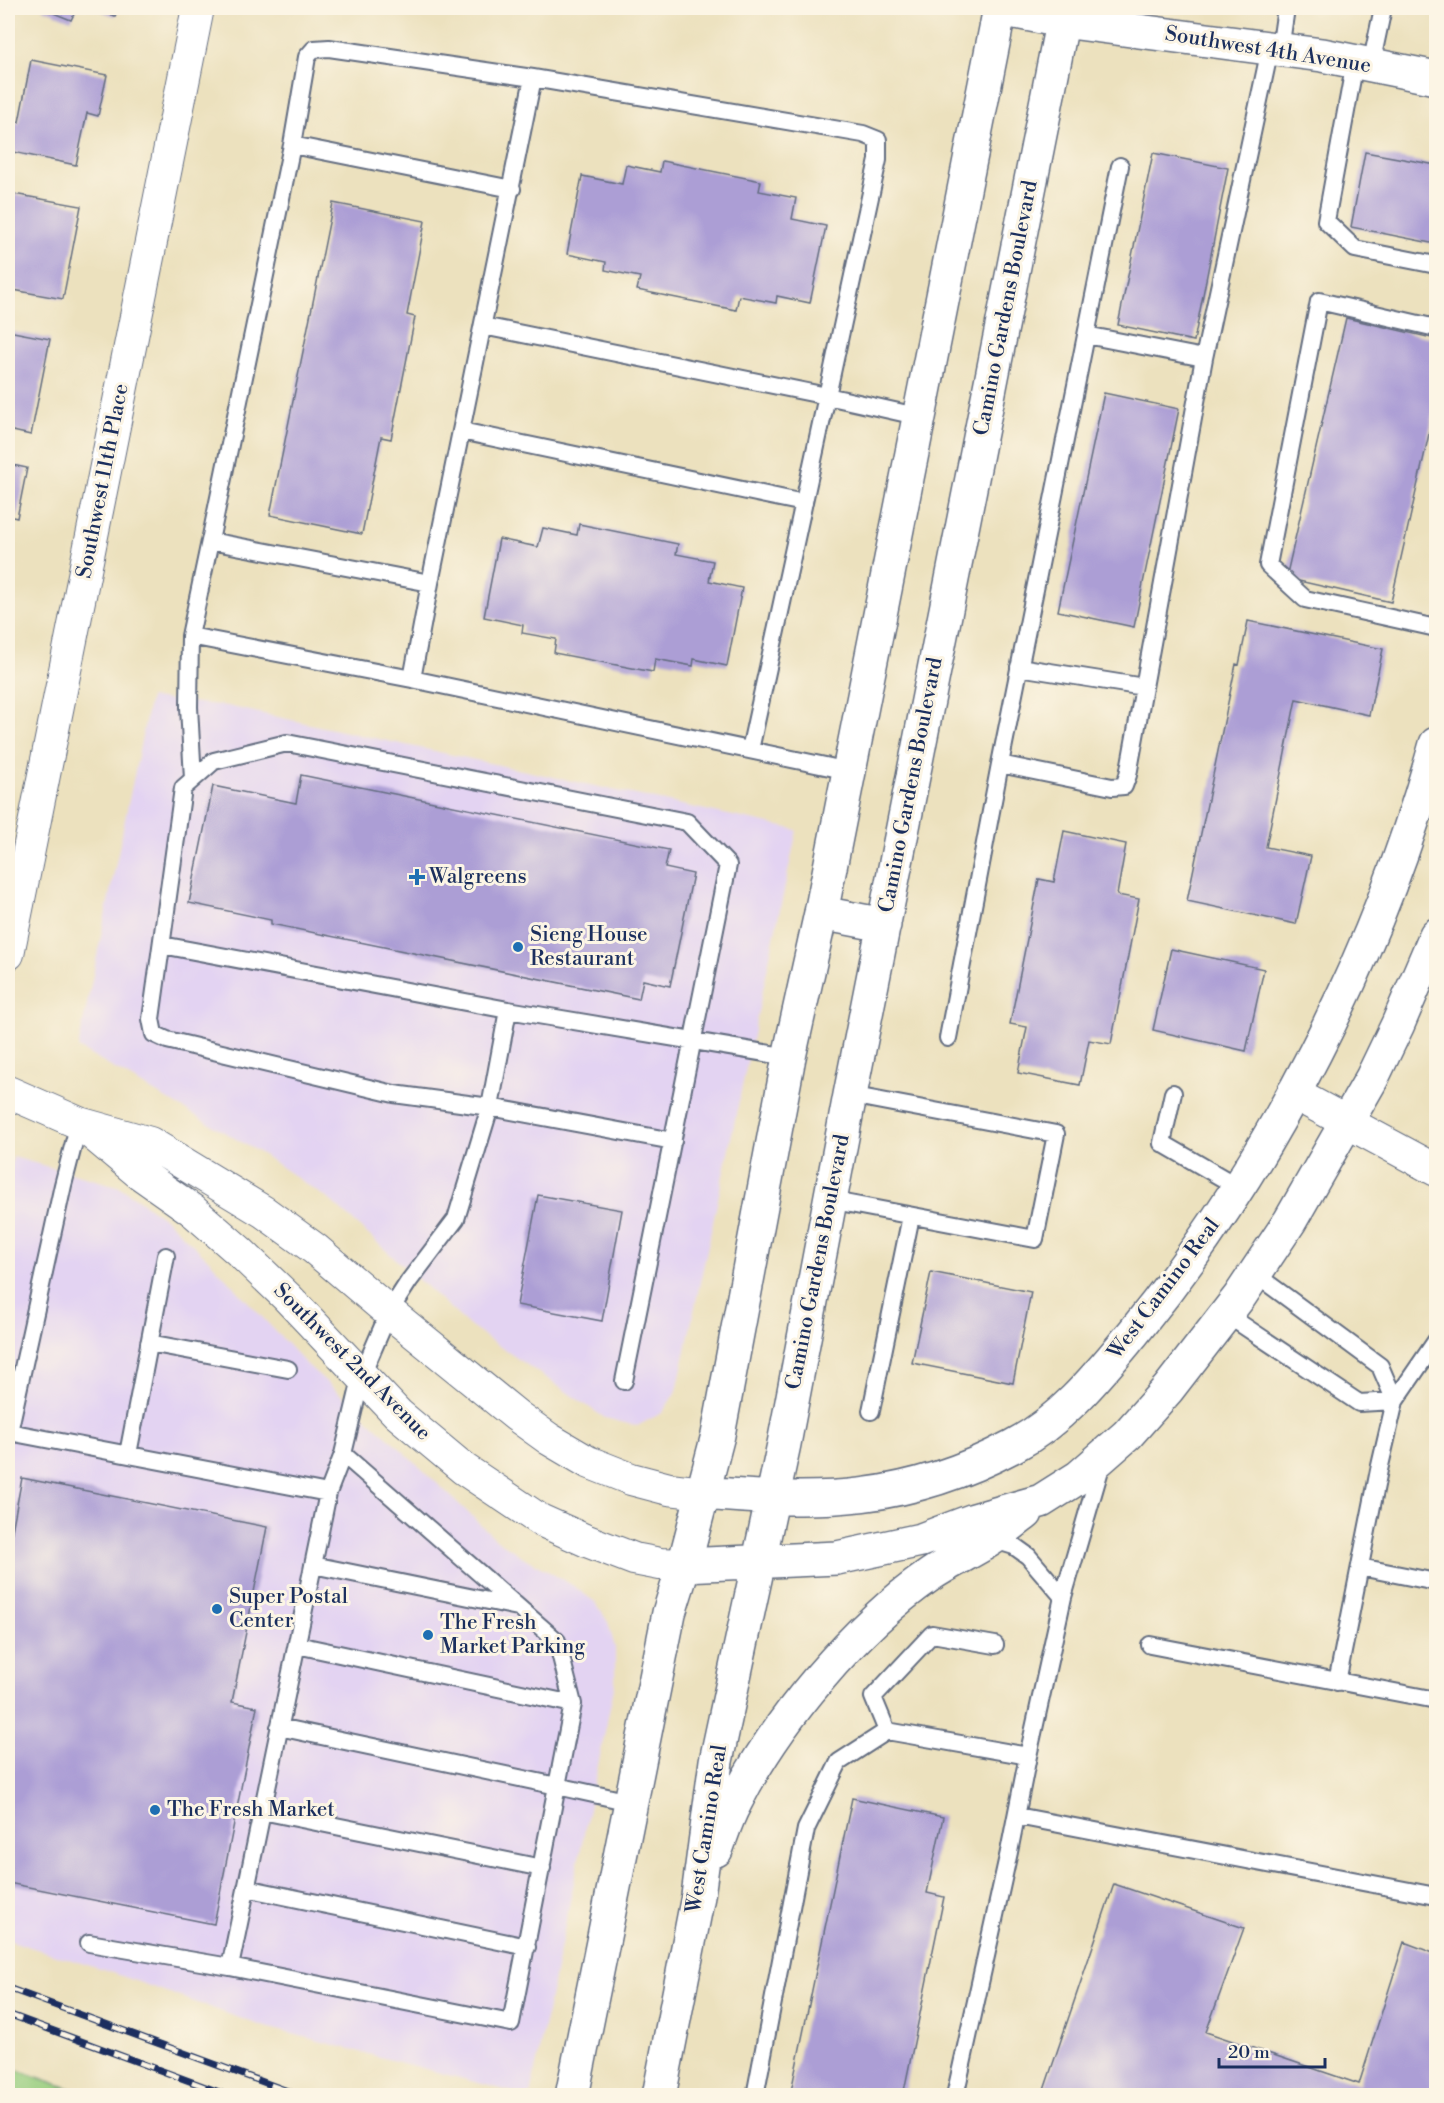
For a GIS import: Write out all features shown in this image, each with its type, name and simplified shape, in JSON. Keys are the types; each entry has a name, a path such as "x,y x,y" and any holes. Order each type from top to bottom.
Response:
{"street":[{"name":"Southwest 11th Place","path":"8,954 198,8"},
{"name":"Southwest 4th Avenue","path":"998,8 1064,14 1363,63 1437,78"},
{"path":"572,2096 669,1613 704,1493 718,1435 789,1057 821,913 921,417 998,8"},
{"name":"Camino Gardens Boulevard","path":"759,1563 1064,14"},
{"name":"West Camino Real","path":"704,1493 772,1499 833,1499 904,1489 957,1470 1015,1445 1069,1405 1101,1372 1185,1266 1238,1187 1293,1093 1332,1018 1374,926 1406,841 1437,744"},
{"path":"821,913 884,925"},
{"path":"698,1896 734,1803 764,1753 828,1668 881,1614 930,1575 991,1539 1041,1501 1079,1477 1127,1435 1168,1389 1226,1314 1290,1221 1347,1123 1422,984 1437,935"},
{"name":"Southwest 2nd Avenue","path":"8,1092 79,1123 150,1143 264,1212 315,1249 517,1416 549,1439 588,1462 631,1479 669,1489 704,1493"},
{"path":"1293,1093 1437,1170"},
{"name":"Southwest 2nd Avenue","path":"79,1123 138,1172 192,1210 239,1251 287,1297 398,1414 464,1469 540,1520 586,1541 634,1559 660,1564 684,1565"},
{"path":"684,1565 837,1558 921,1540 974,1520 1041,1501"},
{"name":"West Camino Real","path":"659,2096 698,1896 716,1761 759,1563"}],"lane":[{"path":"1000,764 1112,787 1124,786 1128,775 1204,358 1286,8"},
{"path":"1383,8 1363,63 1326,221 1354,249 1437,265"},
{"path":"194,779 189,706 190,636 292,145 308,57 314,50 329,48 533,78 863,134 878,140 878,160 750,750"},
{"path":"412,679 533,78"},
{"path":"292,145 512,189"},
{"path":"948,1038 1019,667 1120,166"},
{"path":"1437,328 1319,301 1268,565 1305,599 1437,628"},
{"path":"483,326 921,417"},
{"path":"1086,335 1204,358"},
{"path":"461,431 804,503"},
{"path":"210,541 430,583"},
{"path":"190,636 412,679 849,771"},
{"path":"1019,667 1144,687"},
{"path":"624,1381 673,1141 728,865 687,822 287,743 214,760 183,788 151,1019 154,1034 167,1040 394,1094 490,1107 673,1141"},
{"path":"162,945 508,1010 789,1057"},
{"path":"230,1967 328,1493 343,1454 362,1375 389,1312 409,1281 456,1219 490,1107 508,1010"},
{"path":"1173,1093 1162,1143 1238,1187"},
{"path":"829,1200 1035,1239 1056,1134 850,1095"},
{"path":"79,1123 63,1185 8,1436 128,1454 328,1493"},
{"path":"871,1411 911,1216"},
{"path":"128,1454 166,1256"},
{"path":"1255,1274 1380,1366 1395,1401"},
{"path":"1226,1314 1359,1403 1395,1401"},
{"path":"1337,1682 1395,1401 1437,1341"},
{"path":"149,1344 288,1368"},
{"path":"89,1943 230,1967 512,2023 573,1704 557,1641 343,1454"},
{"path":"955,2096 1063,1597 1105,1454"},
{"path":"991,1539 1014,1546 1028,1556 1063,1597"},
{"path":"313,1565 518,1608"},
{"path":"1360,1567 1437,1582"},
{"path":"887,1731 873,1697 932,1634 995,1646"},
{"path":"297,1645 573,1704"},
{"path":"1150,1645 1437,1700"},
{"path":"279,1727 630,1802"},
{"path":"755,2096 806,1829 839,1762 887,1731 1028,1756"},
{"path":"262,1811 542,1868"},
{"path":"1017,1816 1437,1896"},
{"path":"246,1888 527,1947"}],"shaded area":[{"path":"150,698 227,706 797,830 677,1390 662,1413 637,1426 605,1418 471,1327 331,1201 262,1154 78,1048"},
{"name":"The Fresh Market Parking","path":"13,1157 120,1187 167,1220 210,1261 304,1362 388,1437 497,1540 572,1585 595,1602 608,1622 615,1648 615,1683 530,2095 262,2026 113,1973 8,1940 8,1181"}],"green space":[{"path":"8,2067 80,2092 89,2095 8,2095"}],"building":[{"path":"41,8 77,8 71,20"},
{"path":"93,8 119,8 115,16"},
{"path":"31,60 107,75 98,116 87,113 76,165 8,151 8,119 19,122"},
{"path":"1365,152 1436,165 1436,244 1351,227"},
{"path":"1153,153 1228,168 1194,341 1118,325"},
{"path":"662,161 761,181 759,191 796,198 792,219 826,226 810,303 777,296 776,303 739,296 736,310 637,290 640,277 605,270 606,262 567,254 582,176 622,184 626,165 660,172"},
{"path":"8,193 81,206 63,299 8,289"},
{"path":"333,203 425,221 407,315 415,317 391,439 381,437 362,534 270,515"},
{"path":"1346,318 1436,339 1436,403 1391,602 1286,578"},
{"path":"8,331 50,339 31,435 8,430"},
{"path":"1104,393 1179,409 1134,627 1058,611"},
{"path":"8,464 27,468 17,518 8,516"},
{"path":"579,524 678,544 676,554 713,561 709,581 742,588 727,666 694,659 693,666 655,659 653,672 554,653 556,639 522,633 523,625 484,617 499,539 538,547 543,528 577,535"},
{"path":"1248,621 1383,649 1369,715 1296,699 1266,847 1311,856 1296,924 1187,901 1236,664 1239,665"},
{"path":"301,775 669,850 665,868 693,874 670,986 643,980 639,999 271,924 271,920 189,903 213,786 296,803"},
{"path":"1064,831 1126,844 1117,895 1139,899 1111,1044 1089,1040 1080,1085 1018,1073 1027,1027 1010,1024 1039,879 1054,882"},
{"path":"1171,949 1264,969 1246,1051 1153,1030"},
{"path":"538,1195 622,1210 602,1321 517,1305"},
{"path":"931,1272 1031,1292 1013,1383 912,1363"},
{"path":"22,1478 267,1527 232,1702 257,1707 214,1924 8,1883 8,1552"},
{"path":"852,1798 943,1817 927,1893 944,1897 903,2096 790,2096"},
{"path":"1114,1884 1244,1928 1206,2032 1359,2084 1404,1942 1436,1954 1436,2096 1042,2096"}],"railway":[{"path":"8,1988 301,2096"},
{"path":"8,2014 230,2096"}],"place":[{"name":"Walgreens","path":"417,877"},
{"name":"Sieng House Restaurant","path":"518,947"},
{"name":"Super Postal Center","path":"217,1609"},
{"name":"The Fresh Market Parking","path":"428,1635"},
{"name":"The Fresh Market","path":"155,1810"}]}
